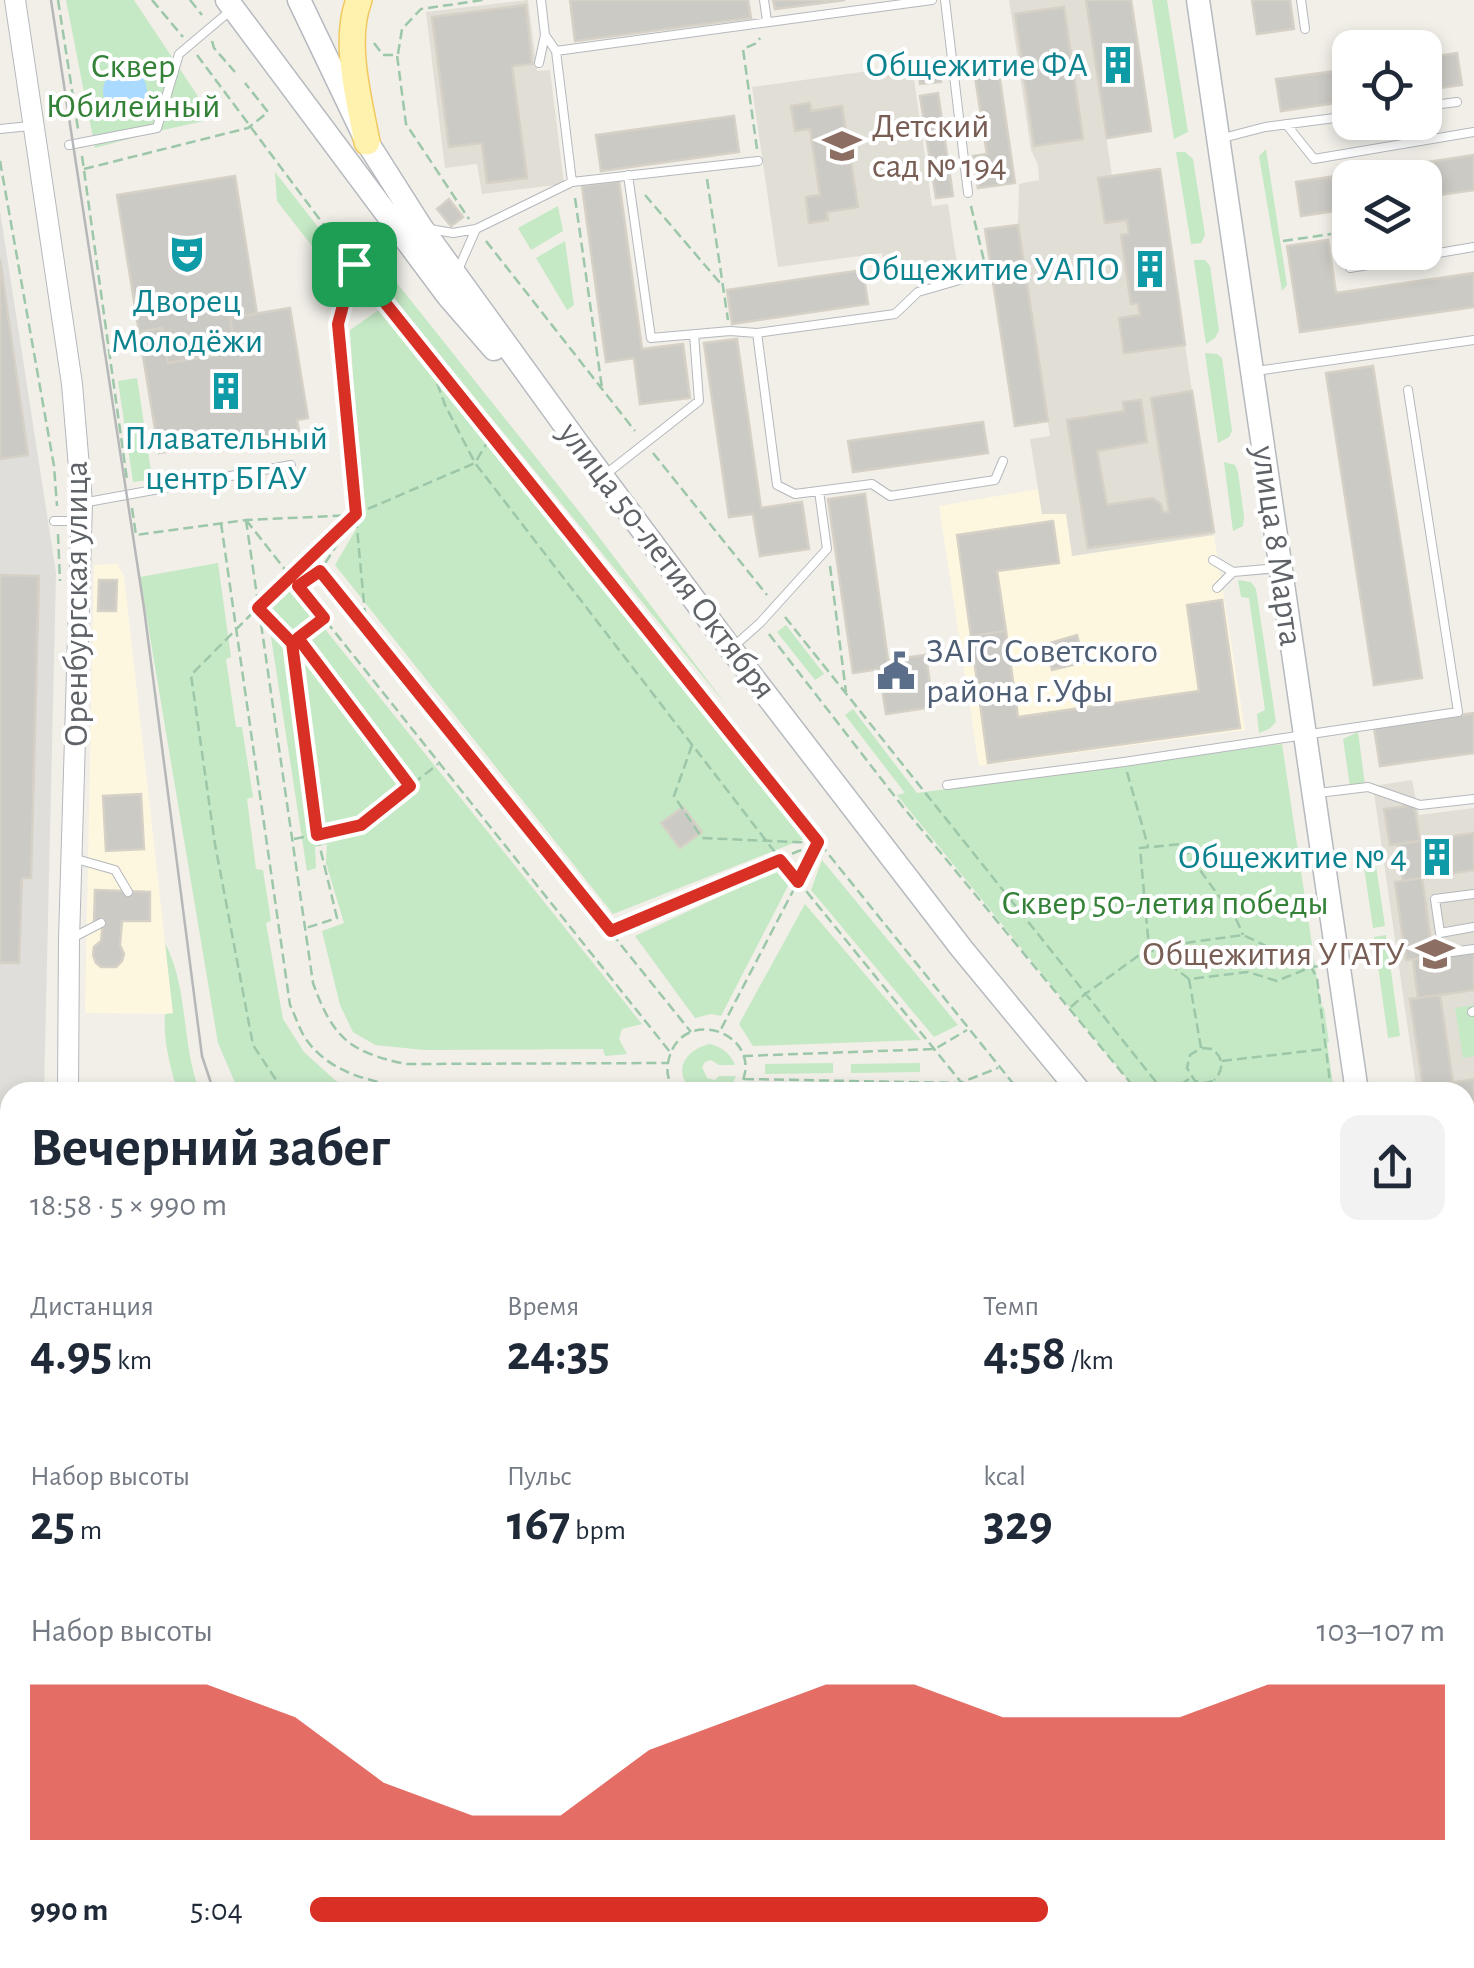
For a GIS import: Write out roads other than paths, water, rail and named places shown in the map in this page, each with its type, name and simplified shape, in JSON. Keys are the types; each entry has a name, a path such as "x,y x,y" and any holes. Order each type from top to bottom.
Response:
{"main road":[{"name":"улица 50-летия Октября","path":"299,0 367,142 421,227 730,649 962,949 1072,1082"},
{"path":"359,0 352,38 367,142"},
{"name":"улица 8 Марта","path":"1198,0 1356,1082"},
{"path":"231,4 448,296 579,445"}],"street":[{"name":"Оренбургская улица","path":"15,0 72,384 82,512 68,940 68,1082"}],"lane":[{"path":"539,63 545,35 541,0"},
{"path":"764,0 767,21"},
{"path":"556,51 932,0"},
{"path":"945,0 968,193"},
{"path":"1301,0 1305,29"},
{"path":"69,145 158,128 179,54 231,4"},
{"path":"545,35 556,51 572,182"},
{"path":"1442,104 1457,102"},
{"path":"1218,139 1332,118"},
{"path":"1286,124 1314,159 1474,132"},
{"path":"0,128 34,126"},
{"path":"421,227 453,233 476,229 572,182 758,160"},
{"path":"628,175 651,338 730,331 758,334 895,314 918,292 987,272"},
{"path":"456,274 476,229"},
{"path":"1442,252 1474,247"},
{"path":"602,477 699,401 694,334"},
{"path":"758,334 777,485 795,494 872,484 890,496 994,480 1003,461"},
{"path":"1252,372 1474,340"},
{"path":"948,785 1458,712 1408,390"},
{"path":"56,521 129,494 290,465"},
{"path":"730,649 760,623 828,549 818,491"},
{"path":"1213,560 1233,572 1280,568"},
{"path":"1217,588 1233,572"},
{"path":"1313,794 1368,787 1420,805 1474,800"},
{"path":"72,858 114,870 128,892"},
{"path":"1474,894 1436,899 1440,933 1474,927"},
{"path":"68,940 101,923"},
{"path":"1452,952 1474,948"}],"water":[{"path":"125,69 140,76 147,91 140,106 125,113 110,106 103,91 110,76"}],"tram line":[{"path":"51,0 144,608 202,1056 211,1082"}],"place":[{"name":"Общежитие ФА","path":"1118,65"},
{"name":"Детский сад № 194","path":"842,146"},
{"name":"Дворец Молодёжи","path":"187,254"},
{"name":"Общежитие УАПО","path":"1150,269"},
{"name":"Плавательный центр БГАУ","path":"226,391"},
{"name":"ЗАГС Советского района г.Уфы","path":"896,671"},
{"name":"Общежитие № 4","path":"1437,857"},
{"name":"Общежития УГАТУ","path":"1435,954"}],"park label":[{"name":"Сквер Юбилейный","path":"133,86"},
{"name":"Сквер 50-летия победы","path":"1165,903"}]}
